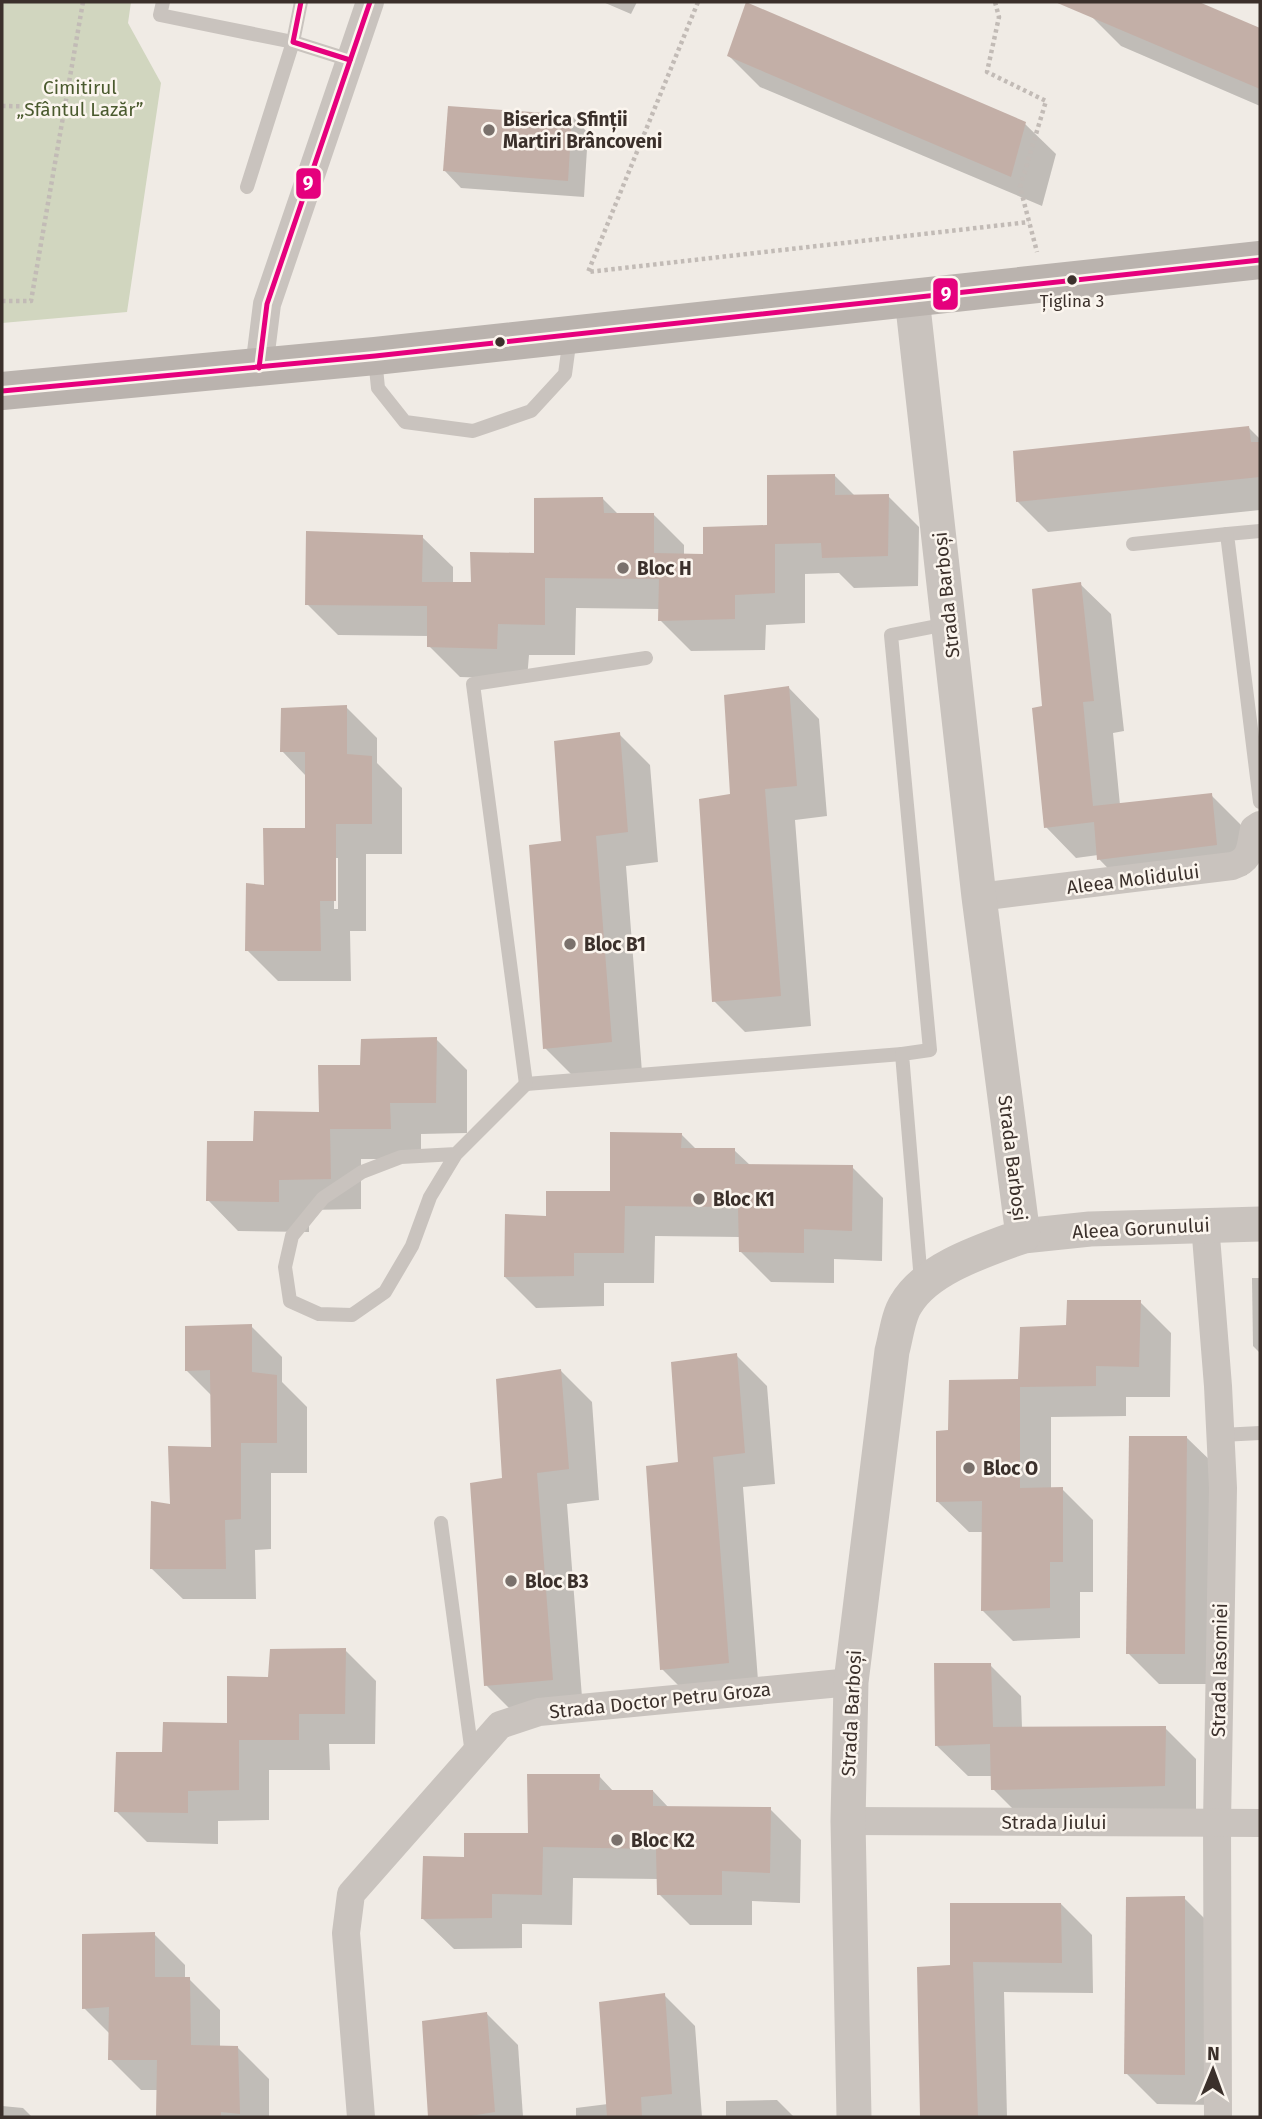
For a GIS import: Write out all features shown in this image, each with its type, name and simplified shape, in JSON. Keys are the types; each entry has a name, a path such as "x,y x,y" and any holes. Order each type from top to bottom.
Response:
{"main road":[{"path":"2,391 375,356 1260,260"}],"street":[{"path":"259,368 267,304 370,2"},
{"name":"Strada Barboși","path":"854,2117 848,1821 851,1682 892,1351 905,1304 921,1286 962,1258 1023,1236 979,897 912,298"},
{"name":"Aleea Molidului","path":"979,897 1232,866 1243,863 1254,829 1260,825"},
{"name":"Strada Iasomiei","path":"1205,1224 1223,1488 1217,1822 1218,2117"},
{"name":"Aleea Gorunului","path":"1023,1236 1090,1229 1260,1224"},
{"name":"Strada Doctor Petru Groza","path":"361,2117 346,1933 351,1894 500,1725 539,1712 851,1682"},
{"name":"Strada Jiului","path":"848,1821 1260,1822"}],"lane":[{"path":"163,2 160,15 293,43 350,60"},
{"path":"247,187 293,43 301,2"},
{"path":"375,356 378,388 405,422 473,431 531,411 565,374 571,335"},
{"path":"1133,544 1260,531"},
{"path":"1227,534 1260,802"},
{"path":"456,1154 401,1157 362,1172 323,1198 292,1236 285,1267 290,1301 319,1314 352,1315 385,1292 412,1246 430,1197 456,1154 526,1084 930,1050 891,635 949,624"},
{"path":"526,1084 473,684 646,658"},
{"path":"902,1054 921,1286"},
{"path":"1221,1435 1260,1433"},
{"path":"441,1524 472,1754"}],"path":[{"path":"2,301 31,301 83,2"},
{"path":"698,2 588,272 1029,222"},
{"path":"995,2 999,17 987,72 1046,101 1020,187 1045,283"},
{"path":"2,106 66,107"}],"green space":[{"name":"Cimitirul „Sfântul Lazăr”","path":"2,2 131,2 128,23 161,83 127,312 2,323"}],"building":[{"path":"746,2 1026,122 1011,177 727,56"},
{"path":"1055,2 1199,2 1260,28 1260,89"},
{"path":"448,106 572,115 568,181 443,171"},
{"path":"1249,426 1251,442 1260,442 1260,477 1016,502 1013,451"},
{"name":"Bloc H","path":"835,474 835,495 889,494 888,556 822,558 821,543 775,544 775,593 735,595 735,619 658,621 659,579 545,578 545,625 498,624 497,649 427,647 427,606 305,605 306,531 423,535 422,582 471,582 470,552 534,553 534,498 603,497 604,513 654,513 654,553 703,554 703,527 767,525 767,475"},
{"path":"1081,582 1094,701 1083,702 1093,806 1212,793 1217,845 1097,860 1094,822 1044,828 1032,708 1042,706 1032,589"},
{"path":"789,686 797,786 765,789 781,996 712,1002 699,799 730,794 724,695"},
{"path":"347,705 347,754 372,756 372,824 336,824 336,901 320,901 321,951 245,951 246,883 264,885 263,828 305,828 305,752 280,752 281,708"},
{"name":"Bloc B1","path":"620,732 628,832 596,836 612,1042 543,1049 529,845 561,841 554,741"},
{"path":"437,1037 436,1103 390,1103 391,1129 330,1129 331,1179 279,1180 279,1202 206,1201 207,1141 253,1141 254,1111 319,1112 318,1065 360,1065 361,1039"},
{"name":"Bloc K1","path":"610,1132 682,1133 681,1148 735,1148 735,1164 853,1165 852,1231 804,1229 804,1253 739,1252 738,1207 625,1206 624,1253 574,1253 574,1276 504,1277 505,1214 546,1216 546,1191 610,1191"},
{"name":"Bloc O","path":"1067,1300 1141,1300 1139,1367 1096,1366 1096,1386 1020,1387 1020,1488 1063,1487 1063,1562 1050,1562 1050,1608 981,1611 982,1501 936,1502 936,1431 948,1430 949,1380 1018,1379 1020,1327 1066,1325"},
{"path":"252,1324 252,1372 277,1375 277,1443 241,1443 241,1519 225,1520 226,1569 150,1569 151,1501 170,1504 168,1446 211,1447 210,1370 185,1371 185,1326"},
{"path":"737,1353 745,1453 713,1457 729,1663 660,1670 646,1466 678,1462 671,1362"},
{"name":"Bloc B3","path":"561,1369 569,1469 537,1473 553,1680 484,1686 470,1483 502,1478 496,1379"},
{"path":"1129,1436 1187,1436 1185,1654 1126,1654"},
{"path":"346,1648 345,1714 299,1714 299,1740 239,1740 239,1790 188,1791 188,1813 114,1812 116,1752 162,1752 163,1722 227,1723 227,1676 268,1677 270,1649"},
{"path":"934,1663 991,1663 993,1727 1166,1726 1165,1786 991,1790 990,1744 935,1746"},
{"name":"Bloc K2","path":"527,1774 600,1774 599,1790 653,1790 653,1806 771,1807 770,1873 722,1871 722,1895 657,1895 656,1849 543,1847 542,1895 492,1894 492,1918 421,1919 423,1856 464,1857 464,1833 528,1833"},
{"path":"1185,1896 1185,2075 1124,2074 1126,1897"},
{"path":"950,1903 1061,1903 1062,1963 973,1962 978,2117 920,2117 917,1967 950,1965"},
{"path":"155,1932 155,1977 190,1977 191,2045 238,2046 240,2114 221,2112 221,2117 156,2117 157,2060 108,2060 109,2007 82,2009 82,1934"},
{"path":"665,1993 672,2094 641,2097 642,2117 607,2117 599,2002"},
{"path":"487,2012 495,2112 464,2117 428,2117 422,2021"}],"transit line":[{"name":"9","path":"301,2 293,42 350,60"},
{"name":"9","path":"259,368 267,304 370,2"},
{"name":"9","path":"2,391 375,356 1260,260"}],"place":[{"name":"Biserica Sfinții Martiri Brâncoveni","path":"489,130"},
{"name":"Țiglina 3","path":"1072,280"},
{"name":"Bloc H","path":"623,568"},
{"name":"Bloc B1","path":"570,944"},
{"name":"Bloc K1","path":"699,1199"},
{"name":"Bloc O","path":"969,1468"},
{"name":"Bloc B3","path":"511,1581"},
{"name":"Bloc K2","path":"617,1840"}]}
